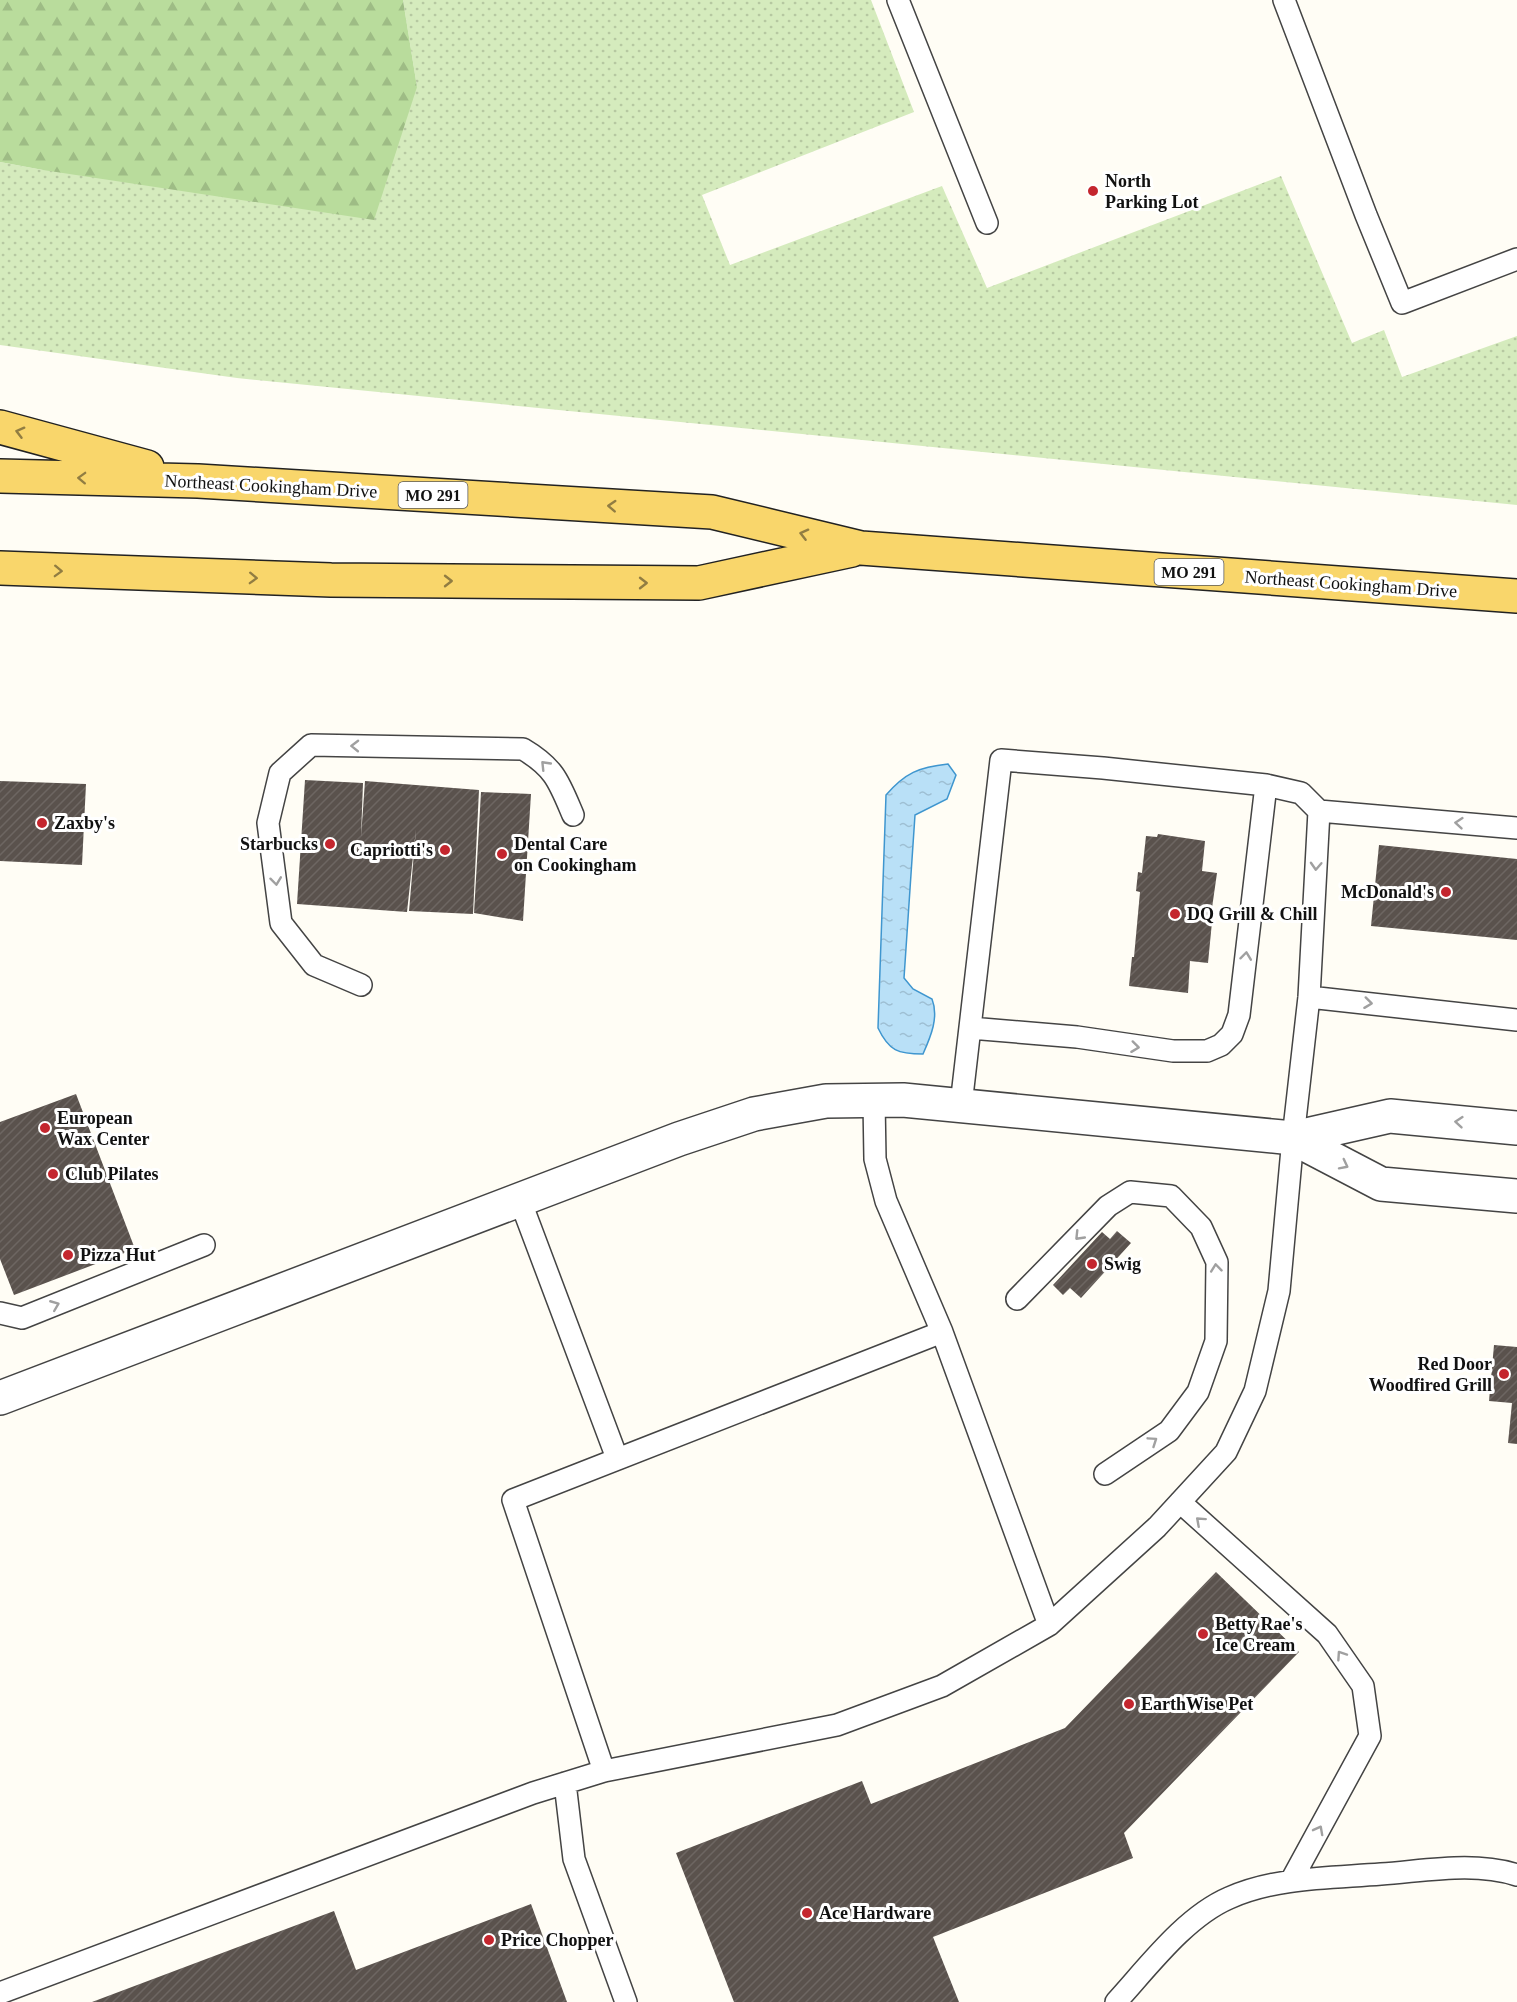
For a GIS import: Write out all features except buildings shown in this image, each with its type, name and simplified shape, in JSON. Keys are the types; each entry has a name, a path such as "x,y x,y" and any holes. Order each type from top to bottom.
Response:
{"main road":[{"path":"0,427 198,481"},
{"name":"Northeast Cookingham Drive","path":"0,476 198,481 712,512 861,548 1517,596"},
{"name":"Northeast Cookingham Drive","path":"0,568 331,580 699,583 861,548"}],"street":[{"path":"0,1398 679,1139 754,1114 826,1101 903,1100 1293,1138 1390,1116 1517,1128"},
{"path":"1293,1138 1381,1184 1517,1196"}],"lane":[{"path":"898,0 987,223"},
{"path":"1284,0 1402,303 1517,259"},
{"path":"362,985 314,965 281,923 268,823 280,773 311,746 524,749 543,761 559,782 573,815"},
{"path":"961,1105 1001,760 1266,785 1301,793 1319,811 1517,828"},
{"path":"970,1028 1077,1037 1173,1051 1207,1051 1221,1045 1232,1034 1239,1015 1266,785"},
{"path":"0,1993 533,1793 604,1771 837,1725 942,1686 1049,1625 1157,1527 1226,1452 1255,1391 1279,1291 1309,997 1319,811"},
{"path":"1309,997 1517,1020"},
{"path":"873,1101 875,1159 886,1201 942,1332 1049,1625"},
{"path":"1017,1299 1108,1206 1130,1192 1171,1196 1201,1227 1217,1262 1216,1341 1198,1392 1169,1431 1105,1474"},
{"path":"520,1200 617,1458"},
{"path":"0,1313 22,1318 204,1245"},
{"path":"604,1771 513,1500 942,1332"},
{"path":"1180,1502 1327,1634 1363,1686 1370,1736 1291,1881"},
{"path":"565,1783 574,1859 626,2002"},
{"path":"1116,2002 1191,1922 1228,1898 1275,1883 1471,1868 1517,1875"}],"green space":[{"path":"0,0 403,0 417,87 374,220 0,162"},
{"path":"403,0 871,0 914,112 702,195 730,265 942,186 987,288 1281,176 1352,343 1384,330 1402,377 1517,336 1517,505 237,378 0,345 0,162 43,170 417,87"}],"water":[{"path":"948,764 956,775 947,799 915,815 904,978 913,989 932,999 935,1013 923,1054 907,1053 890,1046 878,1028 886,795 913,772"}],"place":[{"name":"North Parking Lot","path":"1093,191"},
{"name":"Zaxby's","path":"42,823"},
{"name":"Starbucks","path":"330,844"},
{"name":"Capriotti's","path":"445,850"},
{"name":"Dental Care on Cookingham","path":"502,854"},
{"name":"McDonald's","path":"1446,892"},
{"name":"DQ Grill & Chill","path":"1175,914"},
{"name":"European Wax Center","path":"45,1128"},
{"name":"Club Pilates","path":"53,1174"},
{"name":"Pizza Hut","path":"68,1255"},
{"name":"Swig","path":"1092,1264"},
{"name":"Red Door Woodfired Grill","path":"1504,1374"},
{"name":"Betty Rae's Ice Cream","path":"1203,1634"},
{"name":"EarthWise Pet","path":"1129,1704"},
{"name":"Ace Hardware","path":"807,1913"},
{"name":"Price Chopper","path":"489,1940"}]}
